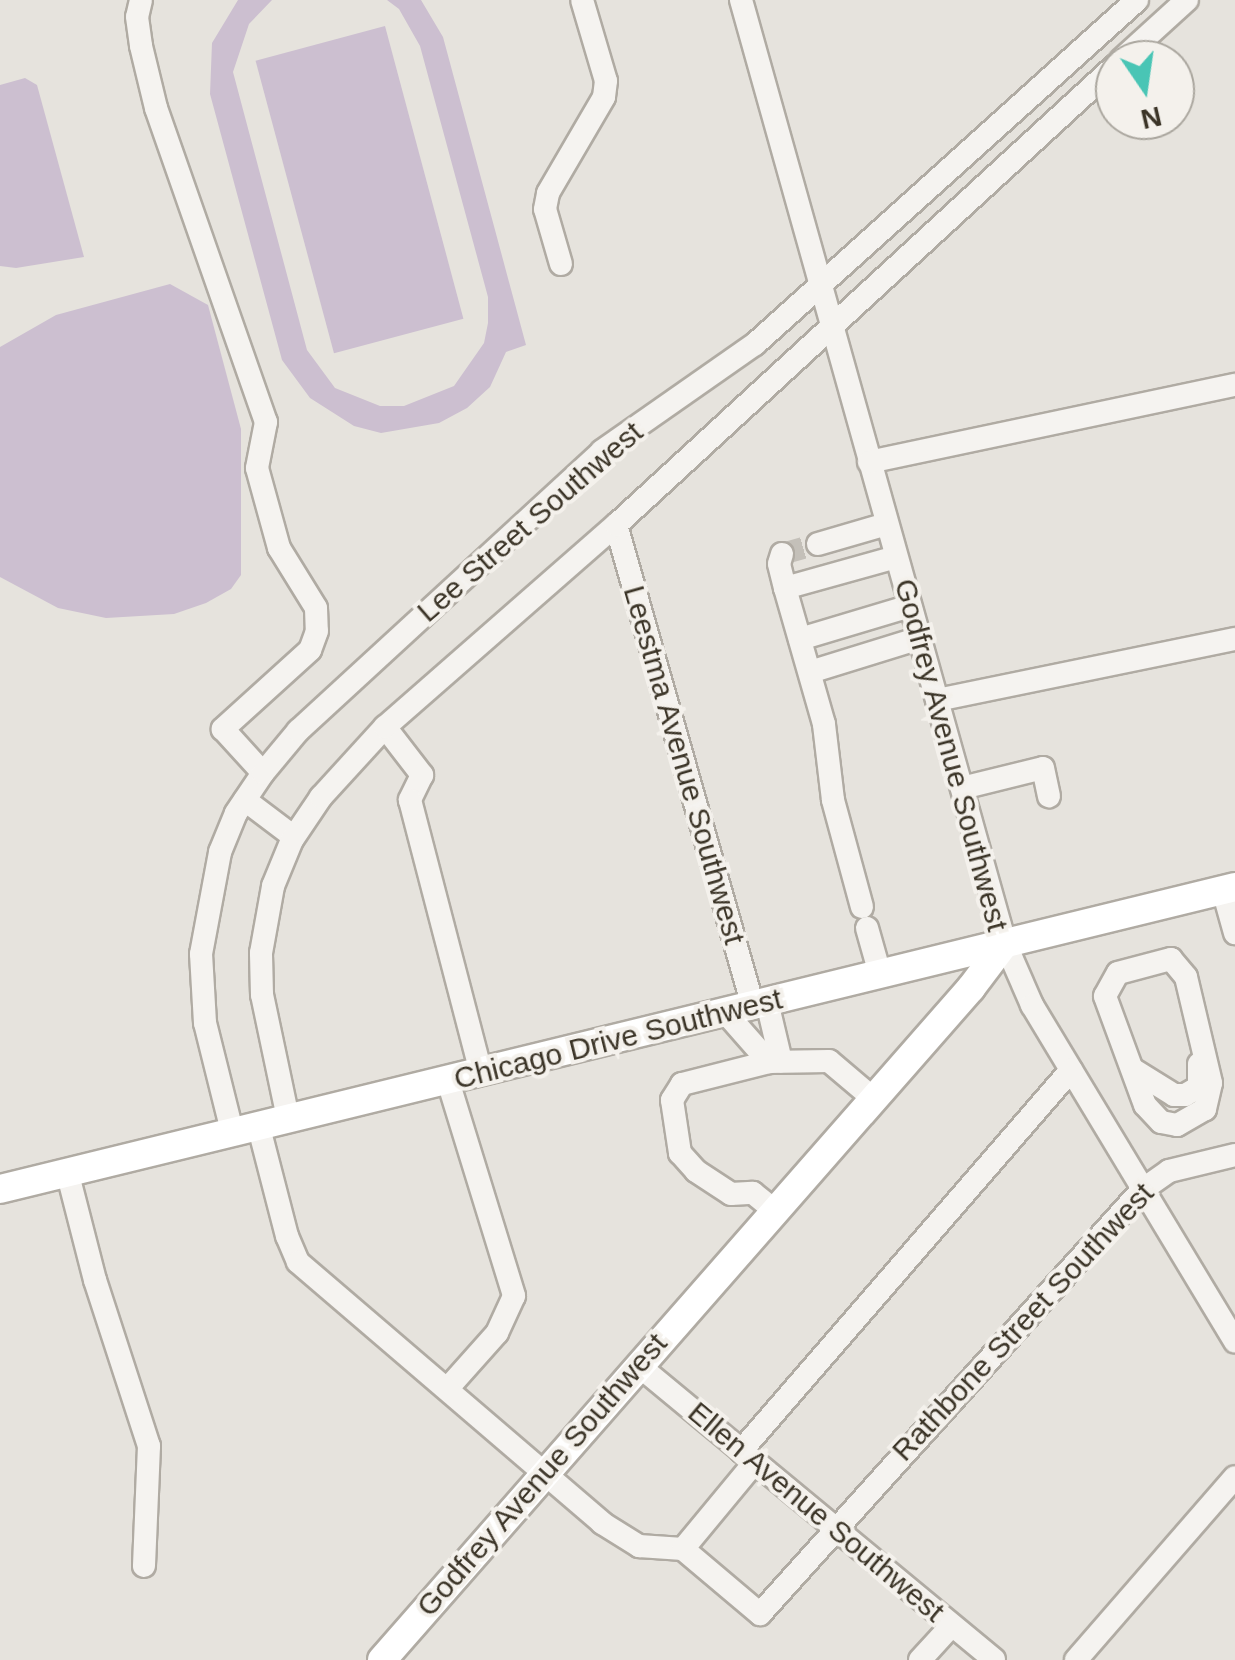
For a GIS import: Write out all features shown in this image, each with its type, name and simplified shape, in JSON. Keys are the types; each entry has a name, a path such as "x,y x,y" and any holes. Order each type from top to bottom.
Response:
{"main road":[{"name":"Chicago Drive Southwest","path":"0,1189 1229,889"},
{"name":"Godfrey Avenue Southwest","path":"382,1660 874,1099 1005,943"}],"street":[{"path":"141,0 141,46 156,108 266,422 256,468 279,548 316,608 318,631 310,650 223,730 263,773"},
{"path":"561,264 545,209 548,193 604,97 606,80 582,0"},
{"name":"Godfrey Avenue Southwest","path":"741,0 1005,943"},
{"name":"Lee Street Southwest","path":"683,1549 652,1550 624,1538 298,1262 205,1023 201,954 220,852 245,800 298,731 602,451 732,362 822,286 1137,0"},
{"path":"1144,40 1187,0"},
{"name":"Lee Street Southwest","path":"288,1118 262,995 261,952 273,886 294,837 322,797 385,727 616,525 1095,84"},
{"path":"869,462 1235,385"},
{"path":"818,544 887,524"},
{"name":"Leestma Avenue Southwest","path":"616,525 775,1062"},
{"path":"782,554 779,564 824,724 837,816 880,974"},
{"path":"785,588 896,557"},
{"path":"800,640 910,606"},
{"path":"810,672 920,638"},
{"path":"938,700 1235,639"},
{"path":"385,727 422,775 410,800 481,1072"},
{"path":"962,788 1042,768 1049,796"},
{"path":"245,800 294,837"},
{"path":"1229,889 1235,933"},
{"path":"1005,943 1024,990 1235,1341"},
{"path":"1171,959 1186,976 1207,1052 1211,1083 1207,1106 1187,1123 1161,1122 1146,1105 1107,1009 1105,990 1118,973 1171,959"},
{"path":"1135,1074 1174,1095 1200,1087 1198,1060 1171,959"},
{"path":"724,1012 775,1062"},
{"path":"775,1211 753,1192 732,1194 696,1171 680,1154 672,1100 682,1084 775,1062 829,1061 874,1099"},
{"path":"683,1549 748,1456 1071,1070"},
{"path":"448,1081 514,1296 497,1333 448,1388"},
{"name":"Rathbone Street Southwest","path":"683,1549 760,1614 1142,1190 1169,1170 1235,1155"},
{"path":"67,1171 95,1280 149,1446 144,1566"},
{"path":"1212,1303 1235,1294"},
{"name":"Ellen Avenue Southwest","path":"638,1365 994,1660"},
{"path":"1076,1660 1235,1477"},
{"path":"920,1660 952,1625"}],"shaded area":[{"path":"238,0 272,0 249,24 233,72 307,350 335,388 380,406 404,406 454,386 484,343 488,323 488,297 420,46 399,9 387,0 421,0 443,37 526,345 506,352 490,387 467,408 439,423 381,433 354,426 310,398 282,360 210,94 212,43"},
{"path":"385,26 463,319 334,353 256,61"},
{"path":"25,78 37,85 84,257 16,268 0,266 0,85"},
{"path":"170,284 208,305 241,429 241,575 231,589 174,614 106,618 58,608 0,577 0,347 56,315"}],"tunnel":[{"path":"782,554 818,544"}]}
